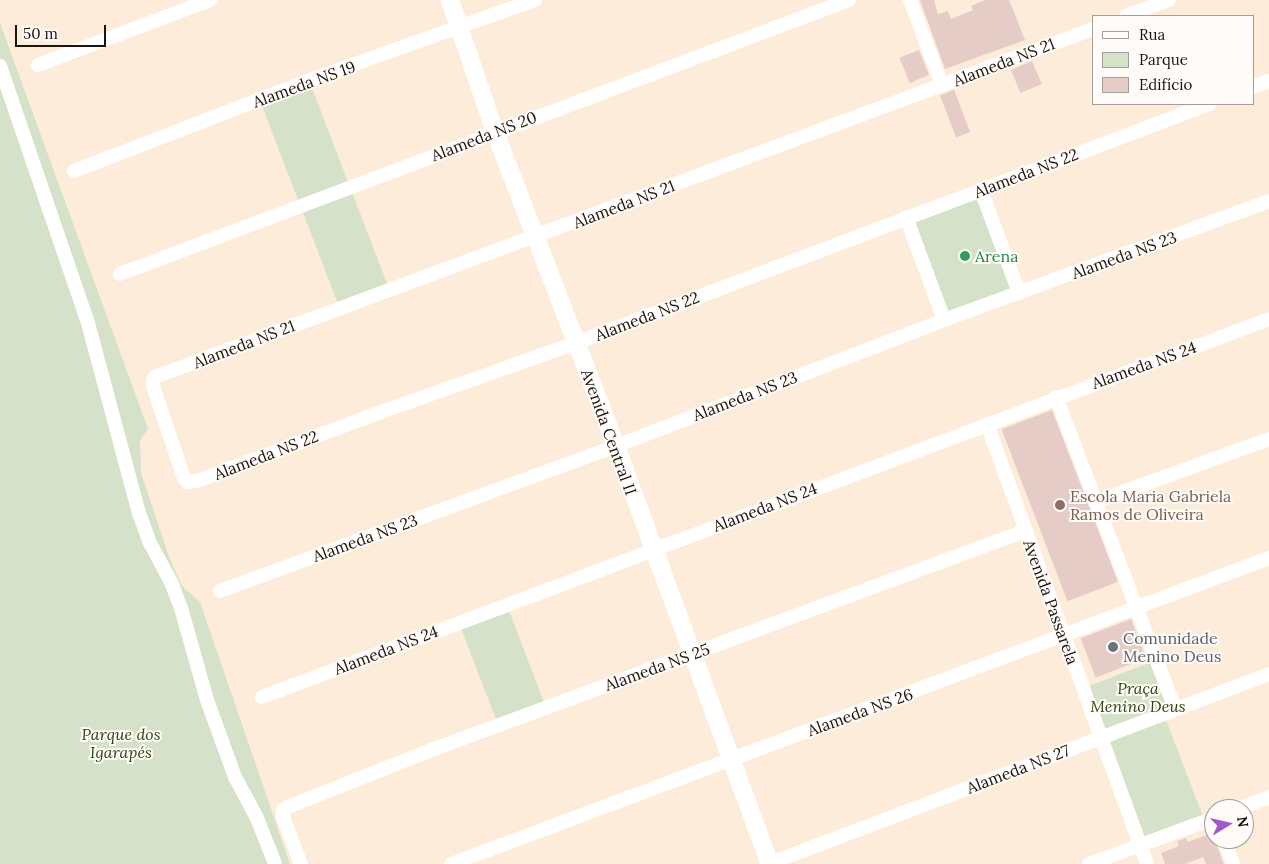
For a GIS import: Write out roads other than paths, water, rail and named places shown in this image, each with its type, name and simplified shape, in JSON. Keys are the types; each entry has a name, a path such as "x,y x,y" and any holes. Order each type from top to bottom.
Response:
{"street":[{"path":"38,65 210,0"},
{"name":"Avenida Central II","path":"450,0 495,132 616,446 652,550 769,864"},
{"name":"Alameda NS 19","path":"74,171 310,80 534,0"},
{"name":"Alameda NS 20","path":"120,274 830,3 849,0"},
{"path":"910,0 942,85"},
{"path":"1129,15 1169,0"},
{"name":"Alameda NS 21","path":"155,377 535,238 1092,28"},
{"path":"0,66 88,323 150,543 171,582 181,608 207,700 235,777 257,818 275,864"},
{"path":"1254,88 1269,81"},
{"name":"Alameda NS 22","path":"155,377 152,381 153,386 177,460 184,478 192,483 381,412 576,343 1206,105"},
{"path":"981,190 1019,293"},
{"name":"Alameda NS 23","path":"220,591 616,446 944,320 1269,201"},
{"path":"906,217 944,320"},
{"name":"Alameda NS 24","path":"262,697 1056,397 1269,319"},
{"path":"1056,397 1175,709"},
{"name":"Avenida Passarela","path":"987,424 1147,864"},
{"path":"1095,502 1269,439"},
{"name":"Alameda NS 25","path":"301,864 283,817 283,810 290,806 434,749 1025,531"},
{"name":"Alameda NS 26","path":"451,864 1269,558"},
{"name":"Alameda NS 27","path":"769,864 1269,674"},
{"path":"1254,803 1269,797"},
{"path":"1089,864 1204,822"},
{"path":"1227,849 1233,864"}],"place":[{"name":"Arena","path":"965,256"},
{"name":"Escola Maria Gabriela Ramos de Oliveira","path":"1060,505"},
{"name":"Comunidade Menino Deus","path":"1113,647"}],"park label":[{"name":"Praça Menino Deus","path":"1138,697"},
{"name":"Parque dos Igarapés","path":"121,743"}]}
